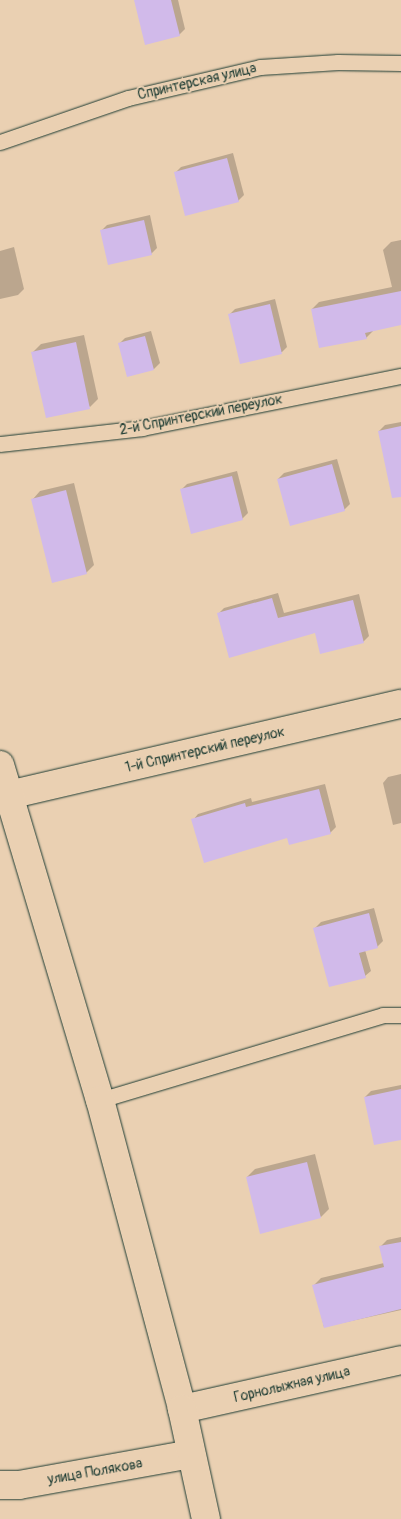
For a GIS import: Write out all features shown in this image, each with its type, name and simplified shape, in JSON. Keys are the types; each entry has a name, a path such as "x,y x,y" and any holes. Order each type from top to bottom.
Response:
{"street":[{"name":"1-й Спринтерский переулок","path":"9,795 401,704"},
{"path":"0,765 100,1100 182,1409 206,1519"},
{"name":"Горнолыжная улица","path":"182,1409 401,1360"},
{"name":"улица Полякова","path":"0,1485 19,1485 191,1454"}],"lane":[{"name":"Спринтерская улица","path":"0,142 128,98 260,68 338,62 401,63"},
{"name":"2-й Спринтерский переулок","path":"0,444 142,428 401,376"},
{"path":"100,1100 383,1016 401,1015"}],"building":[{"path":"134,0 171,0 180,36 145,45"},
{"path":"227,158 239,202 185,216 174,172"},
{"path":"144,220 152,255 108,265 100,230"},
{"path":"401,291 401,325 365,333 367,339 319,348 311,309"},
{"path":"270,304 282,354 240,364 228,314"},
{"path":"145,336 154,370 127,377 118,343"},
{"path":"76,342 90,409 46,418 31,352"},
{"path":"401,426 401,497 392,498 378,431"},
{"path":"332,464 345,511 290,526 277,479"},
{"path":"232,476 243,520 191,534 180,489"},
{"path":"66,490 87,574 52,583 31,499"},
{"path":"272,598 278,618 353,600 364,643 320,654 315,633 229,658 217,613"},
{"path":"319,789 331,834 289,845 287,838 204,863 191,819 245,803 246,807"},
{"path":"369,913 378,948 359,953 366,978 329,987 313,928"},
{"path":"401,1089 401,1140 374,1145 364,1097"},
{"path":"307,1162 321,1218 260,1234 246,1177"},
{"path":"401,1242 401,1309 324,1328 312,1285 384,1267 379,1246"}]}
